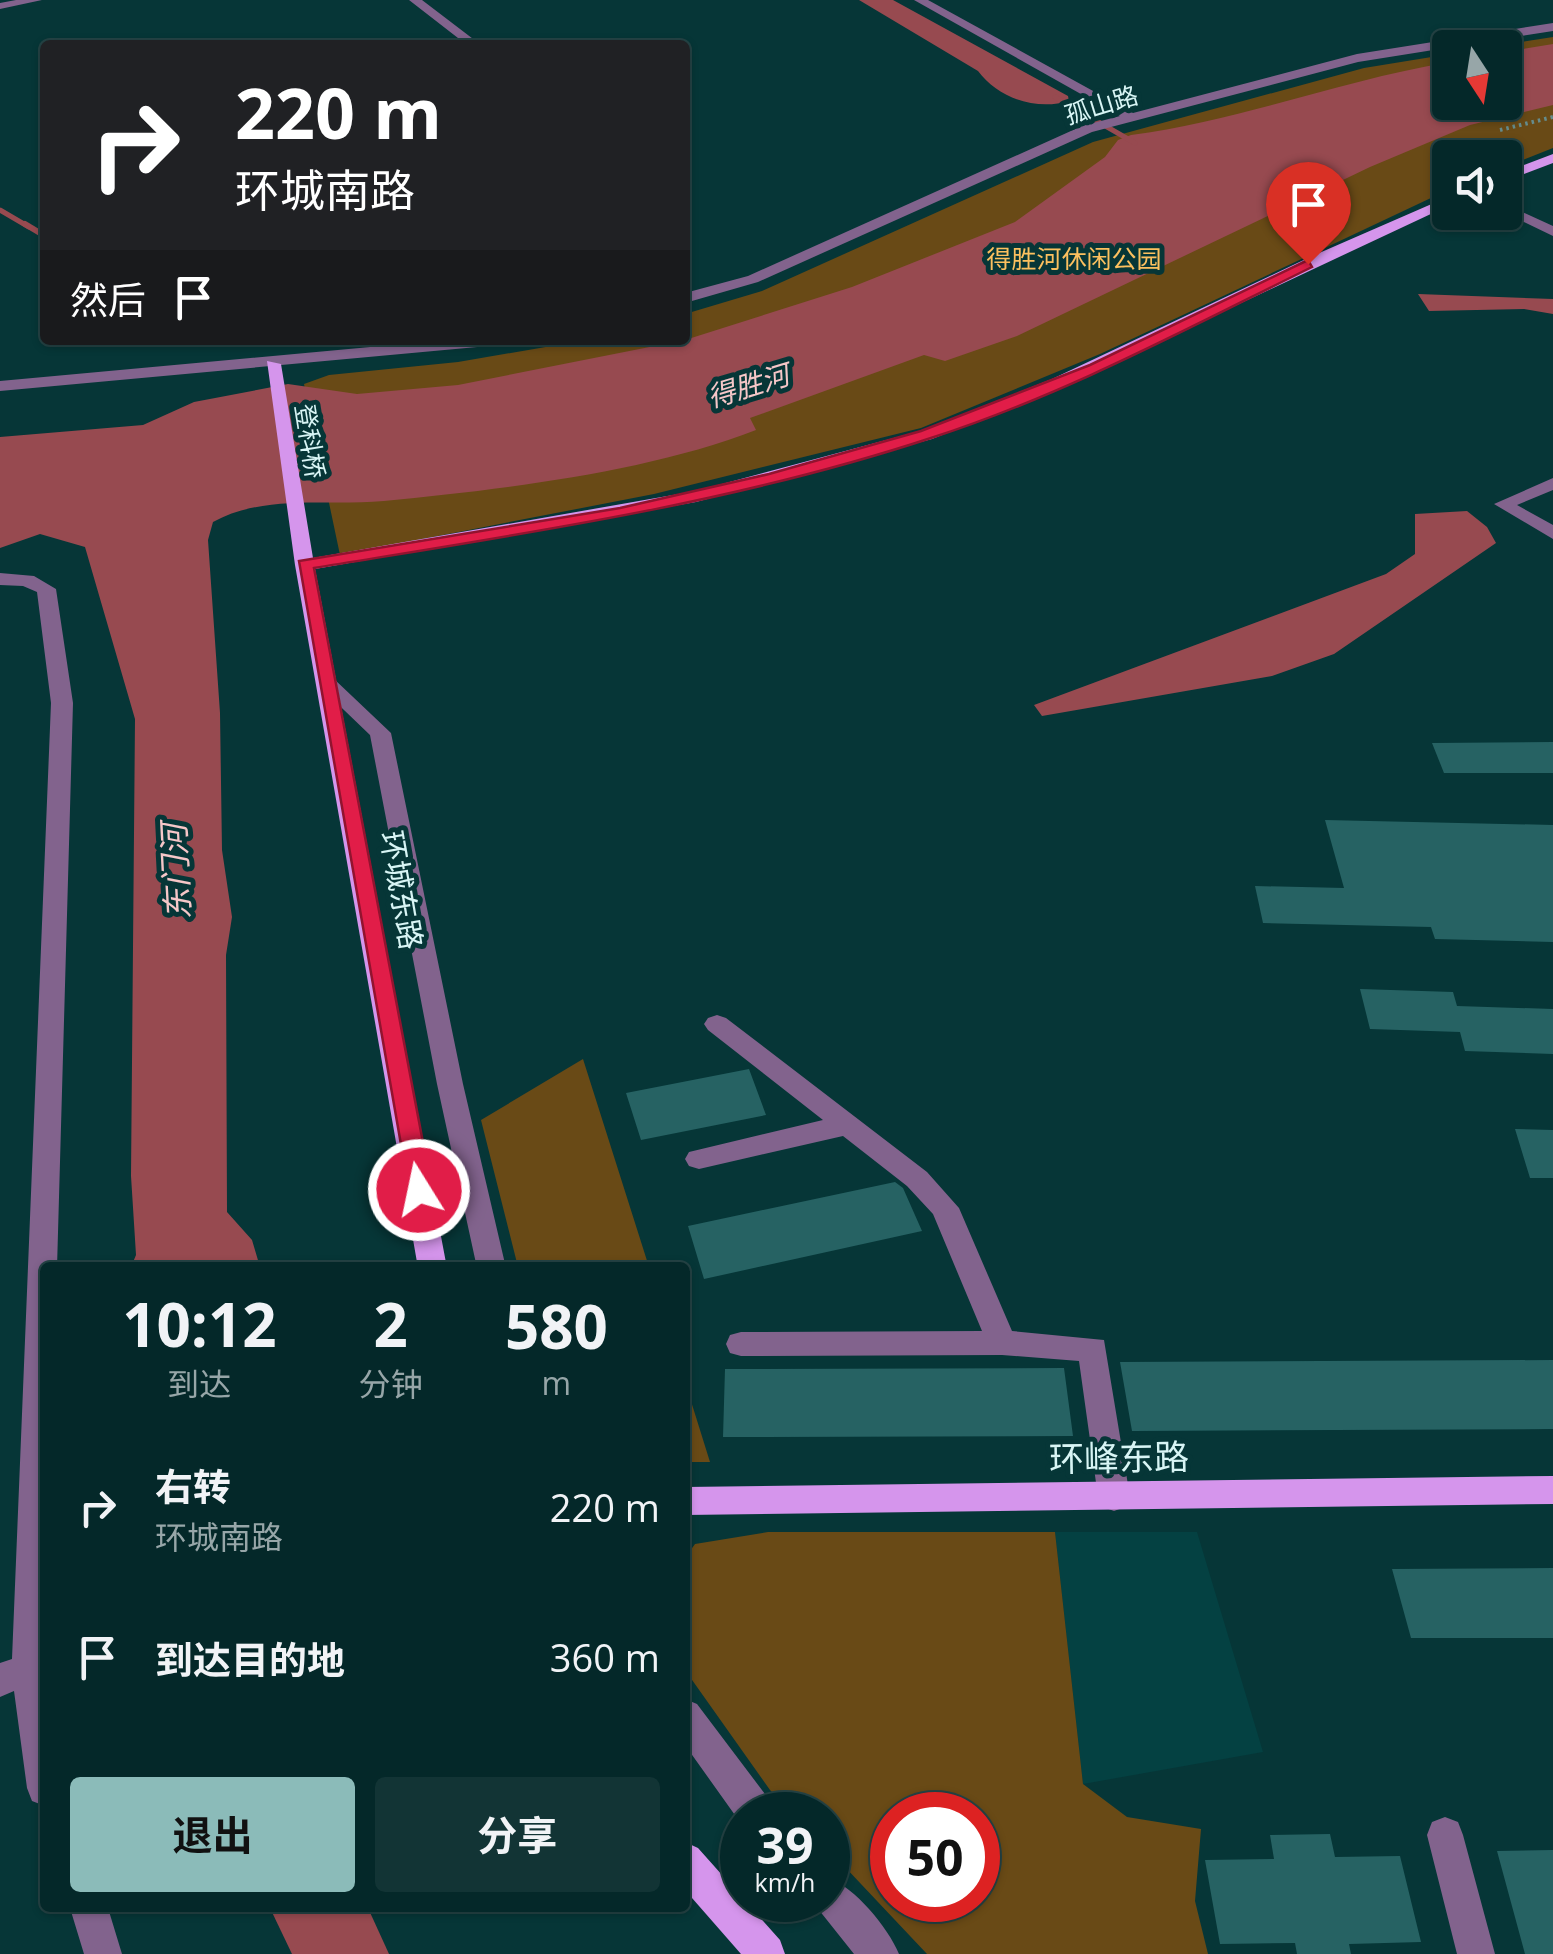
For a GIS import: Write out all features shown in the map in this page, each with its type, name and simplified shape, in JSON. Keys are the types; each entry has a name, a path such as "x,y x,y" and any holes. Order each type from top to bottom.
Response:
{"main road":[{"path":"1522,170 1553,158"},
{"path":"305,565 620,513 773,478 927,434 1095,368 1272,280 1432,208"},
{"name":"登科桥","path":"273,364 299,526"},
{"name":"环城东路","path":"299,526 432,1262"},
{"name":"环峰东路","path":"690,1501 1553,1490"},
{"path":"690,1867 766,1954"}],"street":[{"path":"0,6 36,0"},
{"path":"415,0 468,40"},
{"path":"920,0 1132,118"},
{"name":"孤山路","path":"690,297 754,279 1087,129 1356,58 1553,28"},
{"path":"1522,216 1553,232"},
{"path":"0,386 452,345"},
{"path":"1553,483 1503,504 1553,533"},
{"path":"0,580 26,580 46,589 62,702 41,1262"},
{"path":"326,682 380,733 450,1084 491,1262"},
{"path":"717,1024 918,1179 945,1208 1002,1343"},
{"path":"699,1160 848,1125"},
{"path":"40,1278 25,1671 40,1759"},
{"path":"741,1344 1002,1343 1092,1349 1114,1498"},
{"path":"690,1723 741,1792"},
{"path":"1445,1835 1476,1954"},
{"path":"90,1912 103,1954"},
{"path":"850,1921 880,1954"}],"path":[{"path":"1500,130 1553,117"}],"shaded area":[{"path":"1055,1532 1197,1532 1263,1752 1083,1784"}],"green space":[{"name":"得胜河休闲公园","path":"1553,37 1553,148 1522,160 1522,140 1432,140 1432,197 1100,354 921,428 654,494 340,555 304,384 329,375 458,362 557,345 690,345 690,313 762,291 1093,142 1364,68 1432,57 1432,120 1522,120 1522,42"},
{"path":"583,1059 647,1262 517,1262 481,1120"},
{"path":"690,1398 710,1462 690,1462"},
{"path":"768,1532 1055,1532 1083,1784 1127,1817 1201,1829 1195,1901 1208,1954 927,1954 897,1922 1000,1922 1000,1792 870,1792 870,1894 850,1872 850,1792 772,1792 690,1677 690,1551 695,1544"}],"water":[{"path":"859,0 893,0 1068,96 1069,101 1031,103 1007,95 978,71"},
{"path":"1553,44 1553,105 1522,112 1522,49"},
{"name":"得胜河","path":"1432,66 1432,120 1491,120 1370,167 1017,336 945,361 924,355 750,418 756,430 668,458 477,491 384,501 274,504 232,513 213,522 208,540 220,713 222,850 232,917 226,955 227,1212 252,1240 259,1262 133,1262 135,719 85,547 40,534 0,548 0,437 143,425 194,402 288,384 357,394 458,385 660,345 690,345 690,338 852,287 1015,222 1105,157 1118,140 1131,135 1212,120"},
{"path":"1418,294 1553,299 1553,314 1524,309 1429,311"},
{"path":"1467,511 1487,527 1496,543 1334,654 1272,676 1042,716 1034,705 1386,574 1415,554 1415,514"}],"building":[{"path":"1553,742 1553,773 1444,773 1432,743"},
{"path":"1325,820 1553,825 1553,942 1435,939 1431,927 1263,923 1255,886 1344,888"},
{"path":"1360,989 1453,992 1457,1006 1553,1009 1553,1054 1465,1051 1460,1032 1370,1029"},
{"path":"749,1069 766,1115 641,1140 626,1093"},
{"path":"1515,1129 1553,1130 1553,1178 1530,1178"},
{"path":"895,1182 903,1188 922,1231 704,1279 688,1226"},
{"path":"1553,1360 1553,1429 1132,1431 1120,1362"},
{"path":"1064,1368 1073,1436 723,1437 725,1369"},
{"path":"1553,1568 1553,1638 1411,1638 1392,1569"},
{"path":"1330,1834 1335,1857 1400,1856 1421,1942 1349,1944 1351,1954 1297,1954 1295,1943 1220,1944 1205,1860 1274,1859 1270,1835"},
{"path":"1553,1850 1553,1954 1525,1954 1497,1851"}],"waterway":[{"path":"1055,97 1135,143"},
{"path":"0,210 29,227"},
{"path":"25,224 40,233"},
{"name":"东门河","path":"318,1912 343,1954"}],"route":[{"path":"419,1190 305,565 620,513 773,478 927,434 1095,368 1308,264"}]}
